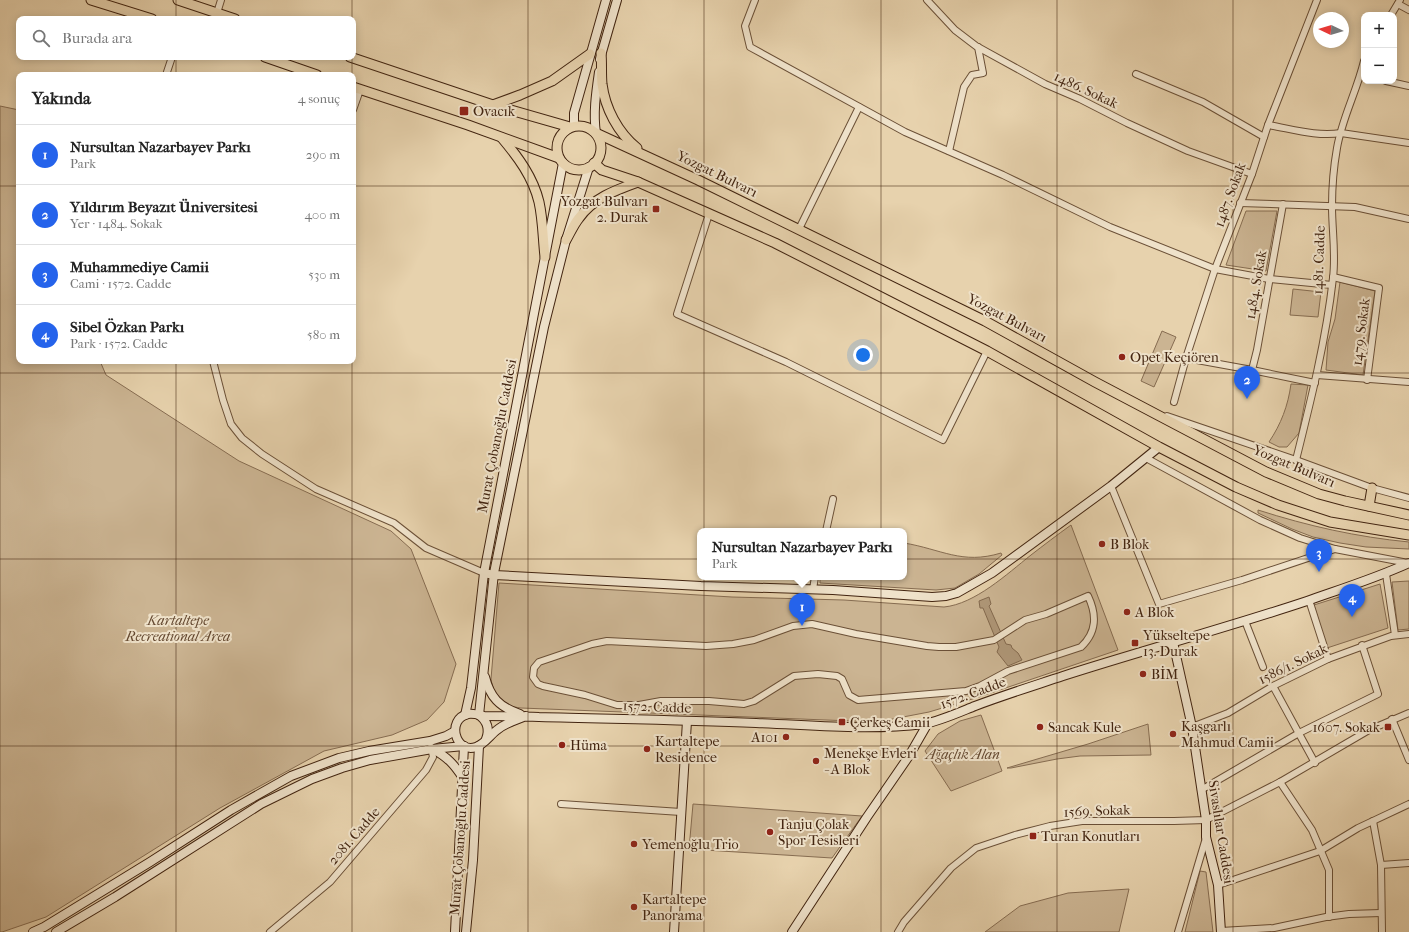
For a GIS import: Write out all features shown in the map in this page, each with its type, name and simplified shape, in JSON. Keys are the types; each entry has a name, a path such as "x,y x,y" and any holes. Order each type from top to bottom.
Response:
{"main road":[{"path":"91,0 142,16"},
{"path":"178,0 226,16"},
{"path":"561,160 557,149 557,141 561,134 572,126 574,113 606,0"},
{"path":"356,89 501,137 561,160 569,167 576,170 592,165 598,157 600,150 600,143 596,133 594,119 594,105 601,53 617,0"},
{"path":"601,53 602,84 610,112 619,129 630,143 644,154"},
{"path":"494,105 552,81 590,54"},
{"path":"356,59 494,105 572,126 585,126 596,133"},
{"path":"274,60 308,72"},
{"name":"Yozgat Bulvarı","path":"596,133 644,154 985,321 1271,474 1319,494 1409,514"},
{"path":"501,137 516,155 528,173 538,201 545,257"},
{"name":"Murat Çobanoğlu Caddesi","path":"465,715 470,688 484,573 545,257 561,160"},
{"path":"592,165 602,170 638,182 775,244 987,351 1159,447 1236,487 1302,514 1330,522 1409,535"},
{"name":"Murat Çobanoğlu Caddesi","path":"478,716 494,575 544,327 566,240 592,165"},
{"path":"566,240 578,218 589,206 604,196 638,182"},
{"path":"484,573 494,575 698,586 813,589 932,598 946,596 957,593 992,573 1111,486 1159,447"},
{"path":"1369,506 1372,488"},
{"name":"1572. Cadde","path":"478,716 526,716 881,728 928,723 999,697 1173,642 1246,621 1386,574 1409,563"},
{"name":"Sivaslılar Caddesi","path":"1173,642 1192,727 1206,820 1206,837 1218,885 1221,932"},
{"path":"484,672 491,694 499,703 514,712 526,716"},
{"path":"464,746 458,741 455,731 457,722 465,715 474,714 483,718 488,728 488,733 482,744"},
{"path":"33,932 44,927 150,862 231,810 291,776 339,758 368,751 431,745 464,746 471,748 482,744 502,726 526,716"},
{"path":"674,932 687,721"},
{"path":"792,932 867,816 909,756 928,723"},
{"path":"56,932 115,897 261,804 312,779 370,760 431,745 455,731"},
{"name":"Murat Çobanoğlu Caddesi","path":"466,932 482,744"},
{"path":"431,745 446,756 463,778"},
{"name":"Murat Çobanoğlu Caddesi","path":"455,932 464,746"}],"street":[{"path":"217,13 222,0"},
{"path":"755,0 745,26 750,46 905,132 1003,175 1110,227 1215,269 1270,279 1332,285"},
{"name":"1486. Sokak","path":"927,0 955,30 978,47 1045,84 1080,99 1188,151 1252,174"},
{"name":"1487. Sokak","path":"1174,402 1186,358 1215,269 1252,174 1268,125 1317,0"},
{"path":"1393,12 1399,2 1409,10"},
{"path":"949,151 964,88 972,75 983,72 978,47"},
{"path":"167,72 171,60"},
{"path":"1136,74 1203,102 1264,137"},
{"name":"1481. Cadde","path":"1296,460 1317,375 1332,285 1334,237 1332,205 1337,148 1347,112 1361,78"},
{"path":"1397,83 1409,86"},
{"path":"799,229 859,107"},
{"path":"1268,125 1319,134 1341,133 1409,143"},
{"path":"1240,203 1355,207 1409,219"},
{"name":"1484. Sokak","path":"1252,370 1283,204"},
{"path":"709,214 677,314 786,362 943,440 987,351"},
{"name":"1479. Sokak","path":"1333,277 1379,288 1367,380"},
{"path":"1186,358 1315,383"},
{"path":"214,364 223,400 232,424 242,438 262,454 316,489 394,523 426,548 484,573"},
{"path":"1317,375 1409,382"},
{"path":"1149,410 1296,460 1372,488 1409,498"},
{"path":"1146,458 1260,520 1300,538 1335,549 1409,563"},
{"path":"1111,486 1159,604 1242,580 1335,549"},
{"path":"827,528 833,499"},
{"path":"1386,574 1395,635"},
{"path":"813,589 814,580"},
{"path":"1088,596 1092,603 1094,614 1093,630 1081,647 1008,671 975,689 958,692 858,700 849,695 842,678 837,676 809,674 794,676 749,703 661,701 628,706 617,705 585,695 543,686 535,681 532,673 535,665 539,662 592,644 607,641 706,646 732,644 754,640 802,624 812,624 856,634 939,647 963,646 994,640 1004,635 1013,627 1025,620 1046,614 1088,596"},
{"path":"1309,600 1328,659"},
{"path":"1246,621 1262,667"},
{"name":"1586/1. Sokak","path":"1192,727 1228,713 1273,686 1328,659 1362,645 1395,635 1409,634"},
{"path":"1202,790 1299,734 1378,694 1362,645"},
{"path":"1273,686 1315,762"},
{"path":"1206,820 1280,782 1369,730 1409,713"},
{"path":"1392,720 1409,760"},
{"name":"2081. Cadde","path":"270,932 330,882 426,770 433,757 431,745"},
{"path":"1280,782 1312,830 1329,870 1329,917"},
{"path":"561,804 681,812"},
{"path":"1218,885 1320,851 1358,828 1409,804"},
{"name":"1569. Sokak","path":"898,932 904,922 951,868 976,848 1015,835 1050,826 1082,821 1167,822 1206,820"},
{"path":"1373,821 1381,865 1382,932"},
{"path":"1178,932 1206,837"},
{"path":"1381,865 1409,863"},
{"path":"1221,932 1274,928 1349,914 1381,913"}],"green space":[{"name":"Kartaltepe Recreational Area","path":"0,106 16,109 16,364 101,364 106,375 239,461 391,531 411,549 456,664 444,702 427,720 392,735 324,751 220,808 46,917 0,932"},
{"path":"1246,211 1277,211 1266,271 1226,265"},
{"path":"1340,282 1375,291 1363,375 1326,370 1328,342 1335,319"},
{"path":"1293,289 1321,292 1318,317 1290,315"},
{"path":"1162,331 1176,337 1154,387 1141,381"},
{"path":"1291,384 1308,385 1299,433 1287,447 1279,447 1269,442 1283,414 1288,400"},
{"path":"1258,510 1333,530 1409,542 1409,549 1366,547 1313,537 1258,513"},
{"path":"1071,525 1118,650 979,697 929,712 877,722 521,708 514,707 500,700 492,685 491,679 499,583 732,597 844,600 944,607 956,605 990,587"},
{"path":"907,544 963,557 987,556 1001,553 1002,555 979,574 955,588 936,590 820,583 820,580 907,580"},
{"path":"1409,581 1409,629 1398,630 1392,582"},
{"path":"1380,584 1388,628 1327,648 1314,605"},
{"name":"Ağaçlık Alan","path":"981,715 1002,771 951,791 925,751 938,734 960,721"},
{"name":"Ağaçlık Alan","path":"1148,724 1151,755 1080,756 1007,768 1088,744"},
{"name":"Tanju Çolak Spor Tesisleri","path":"693,804 862,816 832,858 689,849"},
{"path":"1200,871 1206,872 1213,932 1185,932"},
{"path":"1129,889 1119,932 985,932 1020,906 1068,893"}],"shaded area":[{"path":"989,597 991,604 989,606 1006,644 1011,645 1022,660 1008,666 997,652 999,647 983,608 980,608 979,601"}],"place":[{"name":"Ovacık","path":"464,111"},
{"name":"Yozgat Bulvarı 2. Durak","path":"656,209"},
{"name":"Opet Keçiören","path":"1122,357"},
{"name":"Yıldırım Beyazıt Üniversitesi","path":"1247,399"},
{"name":"B Blok","path":"1102,544"},
{"name":"Muhammediye Camii","path":"1319,572"},
{"name":"A Blok","path":"1127,612"},
{"name":"Sibel Özkan Parkı","path":"1352,617"},
{"name":"Nursultan Nazarbayev Parkı","path":"802,626"},
{"name":"Yükseltepe 13. Durak","path":"1135,643"},
{"name":"BİM","path":"1143,674"},
{"name":"Çerkeş Camii","path":"842,722"},
{"name":"Sancak Kule","path":"1040,727"},
{"name":"1607. Sokak","path":"1388,727"},
{"name":"Kaşgarlı Mahmud Camii","path":"1173,734"},
{"name":"A101","path":"786,737"},
{"name":"Hüma","path":"562,745"},
{"name":"Kartaltepe Residence","path":"647,749"},
{"name":"Menekşe Evleri - A Blok","path":"816,761"},
{"name":"Tanju Çolak Spor Tesisleri","path":"770,832"},
{"name":"Turan Konutları","path":"1033,836"},
{"name":"Yemenoğlu Trio","path":"634,844"},
{"name":"Kartaltepe Panorama","path":"634,907"}]}
